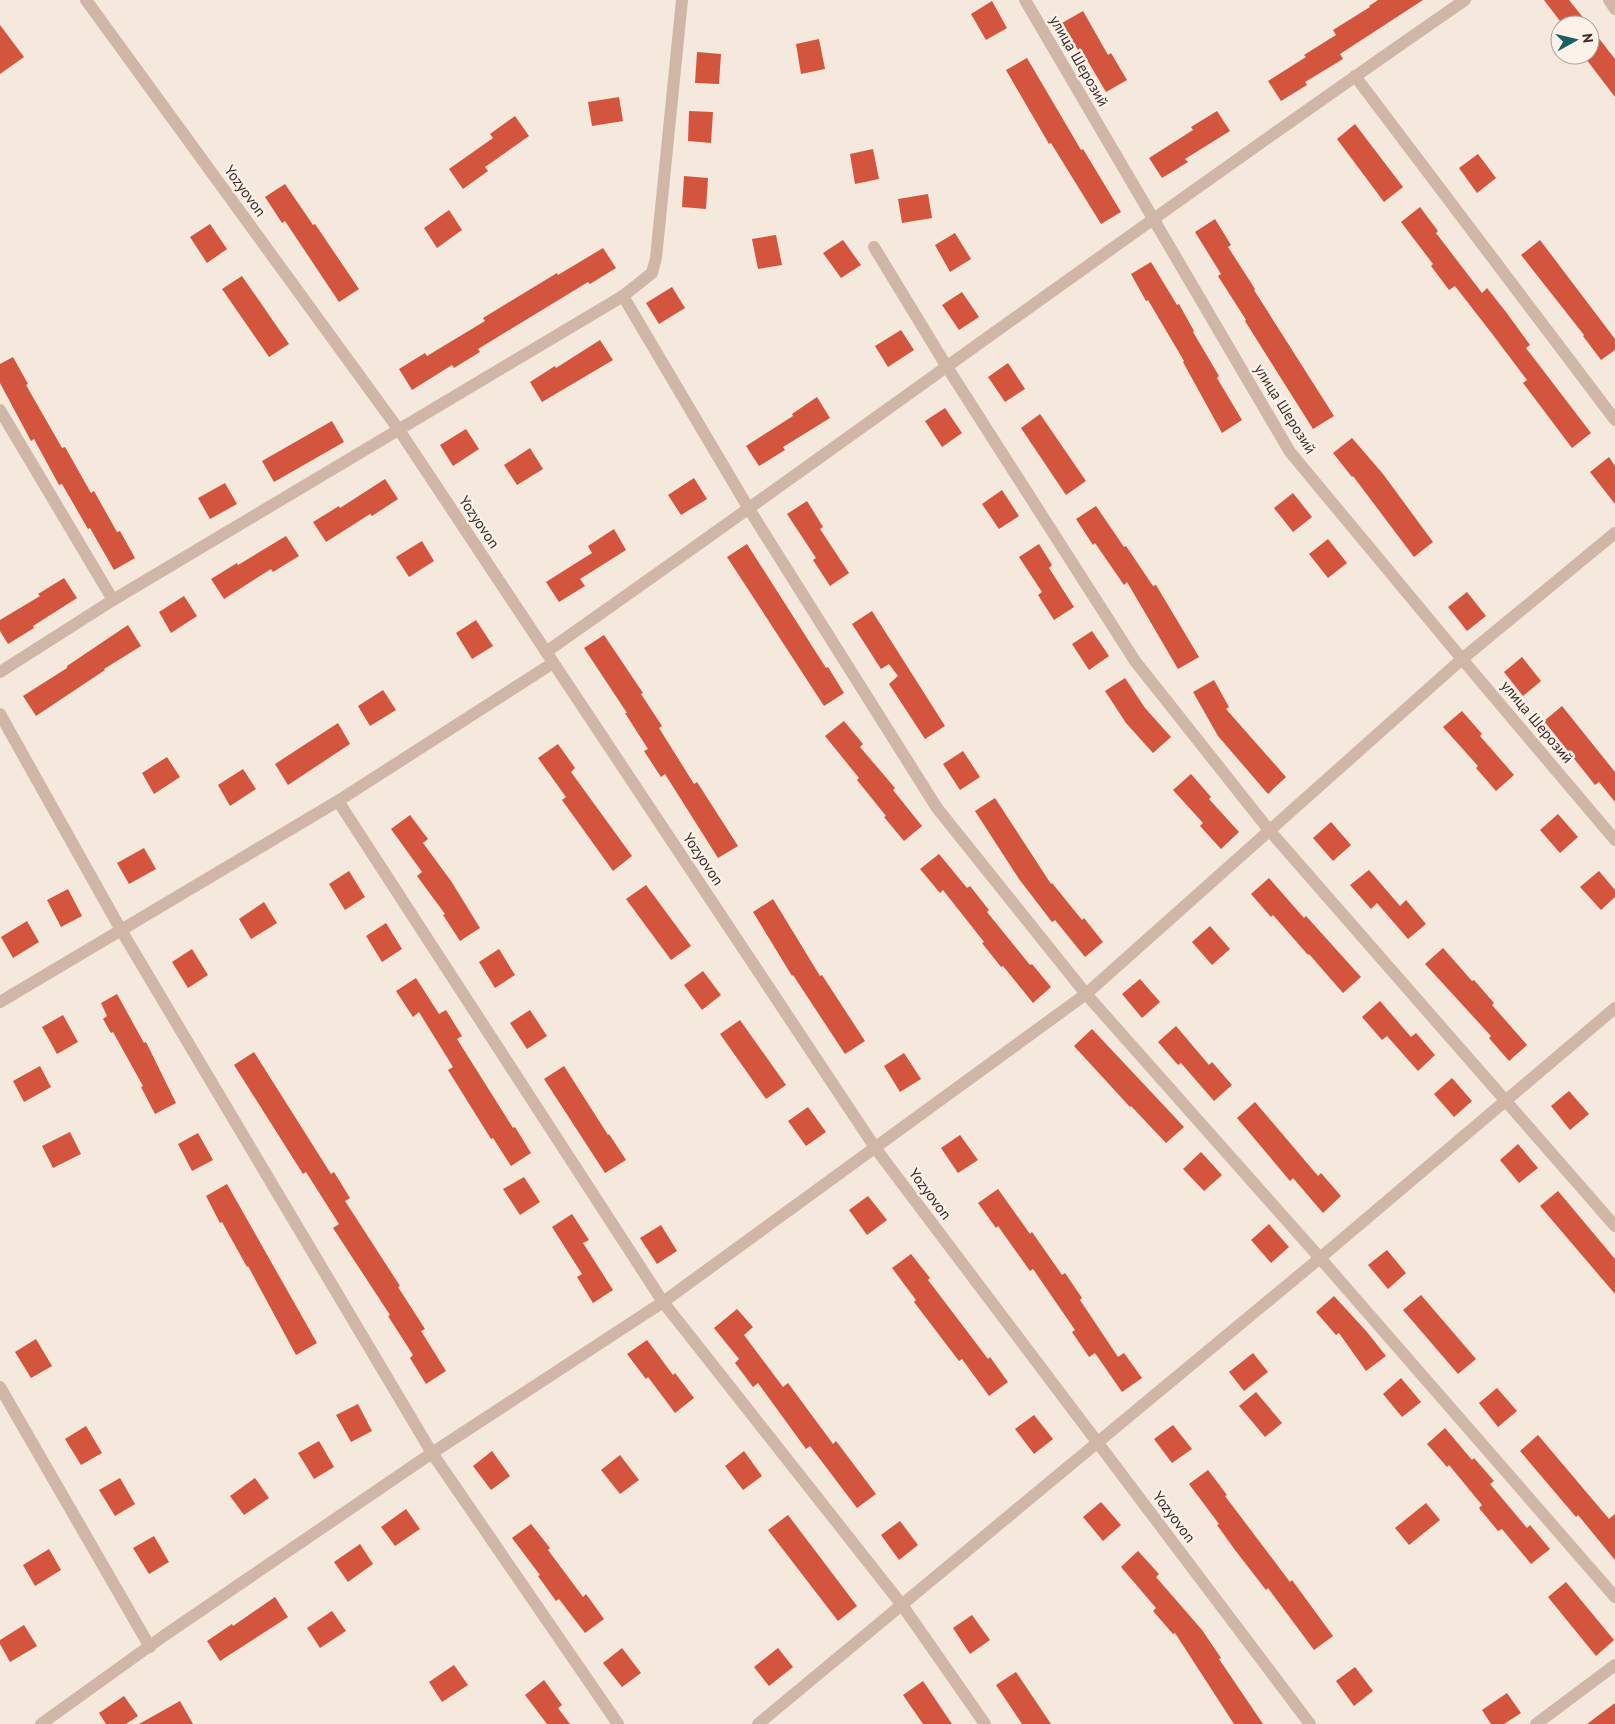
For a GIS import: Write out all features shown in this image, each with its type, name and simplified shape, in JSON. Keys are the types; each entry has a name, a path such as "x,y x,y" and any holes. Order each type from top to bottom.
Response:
{"street":[{"name":"Yozyovon","path":"86,0 399,430 876,1148 1310,1724"},
{"path":"0,672 113,600 623,296 652,273 656,258 682,0"},
{"name":"улица Шерозий","path":"1025,0 1290,452 1615,840"},
{"path":"546,652 749,510 1153,218 1465,0"},
{"path":"1609,0 1615,8"},
{"path":"1355,76 1615,420"},
{"path":"874,247 947,367 1135,661 1270,830 1615,1226"},
{"path":"623,296 749,510 937,808 1086,994 1320,1258 1615,1597"},
{"path":"0,410 113,600"},
{"path":"41,1724 165,1635 432,1453 663,1302 1086,994 1462,659 1615,533"},
{"path":"0,1002 338,802 553,664"},
{"path":"0,714 121,930 432,1453 618,1724"},
{"path":"338,802 663,1302 902,1605 985,1724"},
{"path":"758,1724 1320,1258 1615,1008"},
{"path":"0,1387 150,1647"},
{"path":"1536,1724 1615,1665"}],"building":[{"path":"1378,0 1423,0 1340,54 1343,59 1305,82 1307,85 1281,101 1268,81 1336,35 1333,30"},
{"path":"1544,0 1569,0 1581,15 1555,15"},
{"path":"992,1 1007,28 986,40 971,14"},
{"path":"1083,11 1108,55 1111,53 1127,80 1106,92 1080,48 1078,50 1062,23"},
{"path":"0,25 24,57 0,74"},
{"path":"819,39 825,69 801,74 796,44"},
{"path":"1600,40 1615,59 1615,97 1591,65 1600,65"},
{"path":"697,52 721,54 719,84 695,83"},
{"path":"1027,58 1081,150 1083,149 1121,212 1101,224 1051,143 1049,144 1006,70"},
{"path":"619,97 623,121 592,126 588,102"},
{"path":"689,111 713,112 711,143 688,141"},
{"path":"1217,111 1230,131 1185,159 1188,162 1162,178 1149,158 1193,130 1191,127"},
{"path":"515,116 529,136 485,167 488,171 463,189 449,169 493,138 490,134"},
{"path":"1355,124 1403,187 1384,202 1337,139"},
{"path":"873,149 879,179 855,184 850,154"},
{"path":"1478,154 1496,178 1477,193 1459,168"},
{"path":"684,176 708,178 706,209 682,207"},
{"path":"285,184 359,289 339,302 285,221 282,223 265,197"},
{"path":"928,194 932,218 902,223 898,199"},
{"path":"1420,207 1438,231 1436,233 1482,293 1487,288 1506,312 1530,345 1526,348 1591,433 1572,448 1523,383 1527,380 1493,335 1455,286 1449,290 1431,266 1433,264 1401,222"},
{"path":"449,210 462,230 437,248 424,228"},
{"path":"1215,219 1231,245 1228,247 1334,416 1313,429 1218,276 1221,274 1195,232"},
{"path":"210,224 227,249 207,263 190,237"},
{"path":"955,233 971,259 950,272 935,245"},
{"path":"776,235 782,265 758,269 752,239"},
{"path":"843,240 861,265 841,278 823,253"},
{"path":"1540,240 1615,339 1615,350 1601,360 1584,335 1521,255"},
{"path":"603,248 616,268 590,284 588,282 478,349 480,352 454,368 452,365 412,390 399,369 425,353 427,356 485,321 483,318 557,273 558,275"},
{"path":"1151,262 1177,305 1179,304 1219,376 1217,378 1242,420 1222,433 1184,361 1131,274"},
{"path":"242,276 289,344 269,357 222,289"},
{"path":"672,287 685,308 659,324 646,303"},
{"path":"962,292 979,317 959,330 942,305"},
{"path":"901,330 914,350 888,367 875,346"},
{"path":"600,340 613,360 542,402 530,382"},
{"path":"13,357 28,384 26,385 62,448 65,447 91,493 94,491 117,532 120,531 135,558 114,570 62,484 59,485 34,439 31,441 0,383 0,364"},
{"path":"1008,363 1025,389 1005,402 988,377"},
{"path":"817,397 830,418 783,447 785,450 759,466 746,446 793,416 792,414"},
{"path":"945,408 962,433 942,447 925,421"},
{"path":"1040,414 1086,481 1066,495 1021,428"},
{"path":"332,421 344,442 274,482 262,461"},
{"path":"466,429 479,449 453,466 440,445"},
{"path":"1352,438 1383,474 1433,542 1414,557 1353,476 1333,453"},
{"path":"530,448 543,469 517,485 504,465"},
{"path":"1609,457 1615,466 1615,504 1590,472"},
{"path":"694,478 707,499 681,515 668,495"},
{"path":"385,479 398,499 326,542 313,522 339,506 340,508"},
{"path":"225,483 237,504 210,519 198,498"},
{"path":"1002,490 1019,516 999,529 982,504"},
{"path":"1293,493 1312,517 1293,532 1274,508"},
{"path":"807,501 823,527 820,529 849,573 830,586 813,560 816,558 787,514"},
{"path":"1096,506 1153,586 1156,585 1199,657 1178,669 1127,582 1124,585 1095,543 1093,545 1076,519"},
{"path":"614,529 626,550 580,579 585,586 559,602 546,582 592,553 588,546"},
{"path":"286,536 299,556 273,572 271,569 224,599 211,579"},
{"path":"1328,539 1347,563 1328,578 1309,554"},
{"path":"422,541 434,561 409,577 396,557"},
{"path":"747,544 844,693 824,706 727,557"},
{"path":"1039,544 1052,565 1049,568 1074,607 1054,620 1038,595 1042,592 1019,557"},
{"path":"64,578 77,598 8,644 0,631 0,620 40,596 38,594"},
{"path":"1467,592 1486,616 1467,631 1448,607"},
{"path":"184,596 197,616 171,633 159,612"},
{"path":"872,611 945,726 925,739 889,684 898,676 889,664 881,669 852,624"},
{"path":"476,620 493,646 472,659 456,633"},
{"path":"128,625 141,646 36,716 23,696"},
{"path":"1092,631 1109,656 1089,670 1072,644"},
{"path":"604,635 643,693 641,694 662,726 659,728 694,784 697,782 738,846 718,858 665,774 661,777 644,751 648,749 625,713 627,713 584,648"},
{"path":"1522,657 1541,681 1523,696 1504,672"},
{"path":"1125,678 1145,708 1171,737 1153,753 1126,723 1105,691"},
{"path":"1214,680 1229,707 1226,709 1286,777 1268,794 1218,736 1193,692"},
{"path":"383,690 396,710 370,726 358,706"},
{"path":"1562,706 1615,772 1615,802 1599,782 1595,785 1544,721"},
{"path":"1462,711 1482,734 1480,736 1514,775 1496,791 1476,768 1478,766 1443,727"},
{"path":"844,721 863,744 860,747 895,788 893,790 922,826 904,841 857,780 859,778 825,736"},
{"path":"338,723 350,744 288,785 275,764"},
{"path":"558,744 575,768 571,772 632,856 613,871 562,800 566,797 538,758"},
{"path":"963,751 980,777 960,790 943,764"},
{"path":"167,757 180,777 154,794 142,773"},
{"path":"243,769 256,789 230,806 218,785"},
{"path":"1191,774 1211,797 1209,799 1239,832 1221,849 1200,826 1203,823 1173,790"},
{"path":"995,798 1051,884 1082,920 1084,918 1103,942 1085,957 1055,920 1052,922 1019,879 975,811"},
{"path":"1558,814 1578,837 1560,853 1540,830"},
{"path":"410,815 428,839 423,843 451,881 480,928 460,941 443,915 445,914 417,876 422,872 391,829"},
{"path":"1331,822 1351,845 1333,861 1313,838"},
{"path":"144,848 156,869 129,884 117,863"},
{"path":"939,854 967,888 970,886 989,910 987,912 1030,965 1032,964 1051,987 1033,1003 1003,966 1001,967 943,890 940,893 920,869"},
{"path":"1369,870 1400,906 1406,900 1426,924 1408,939 1377,903 1371,909 1350,885"},
{"path":"349,871 365,897 345,910 329,884"},
{"path":"1599,871 1615,890 1615,897 1601,910 1580,887"},
{"path":"1269,878 1304,918 1306,916 1361,977 1343,993 1273,915 1271,917 1251,894"},
{"path":"646,885 691,946 671,960 626,899"},
{"path":"68,889 82,916 61,927 47,900"},
{"path":"773,899 820,976 822,975 865,1041 845,1054 792,976 753,912"},
{"path":"264,902 277,923 251,939 239,919"},
{"path":"27,921 39,942 13,958 1,937"},
{"path":"386,923 402,949 382,962 366,936"},
{"path":"1210,926 1230,949 1212,965 1192,942"},
{"path":"1443,948 1494,1003 1492,1005 1527,1045 1509,1061 1489,1038 1491,1036 1425,964"},
{"path":"192,949 208,975 188,988 172,962"},
{"path":"499,949 515,975 495,988 479,962"},
{"path":"703,971 721,995 702,1010 684,985"},
{"path":"416,978 439,1014 446,1010 462,1036 457,1039 531,1153 511,1166 493,1138 491,1139 448,1070 453,1067 419,1012 413,1017 396,991"},
{"path":"1140,979 1160,1002 1142,1018 1122,994"},
{"path":"117,994 144,1043 146,1042 176,1103 155,1114 141,1087 143,1086 113,1032 111,1033 103,1019 107,1016 101,1003"},
{"path":"1380,1001 1411,1037 1416,1033 1435,1055 1418,1071 1387,1036 1382,1040 1362,1017"},
{"path":"530,1010 547,1036 527,1049 510,1023"},
{"path":"63,1015 78,1042 57,1054 42,1027"},
{"path":"740,1020 786,1085 766,1099 720,1034"},
{"path":"1176,1026 1209,1065 1212,1062 1232,1085 1214,1101 1181,1063 1178,1065 1158,1042"},
{"path":"1092,1029 1184,1127 1166,1143 1074,1046"},
{"path":"254,1052 331,1174 334,1172 350,1198 345,1201 400,1286 398,1287 425,1329 421,1331 446,1371 426,1384 410,1358 413,1355 388,1316 390,1315 333,1228 339,1224 306,1172 303,1174 234,1065"},
{"path":"904,1053 921,1079 900,1092 884,1066"},
{"path":"40,1066 51,1087 24,1102 13,1081"},
{"path":"564,1066 626,1160 605,1173 544,1079"},
{"path":"1452,1078 1472,1101 1454,1117 1434,1094"},
{"path":"1569,1091 1589,1114 1570,1130 1551,1106"},
{"path":"1255,1102 1318,1176 1321,1173 1341,1196 1323,1213 1293,1178 1290,1181 1237,1118"},
{"path":"808,1107 826,1132 806,1146 788,1121"},
{"path":"70,1132 81,1154 53,1168 42,1146"},
{"path":"198,1133 213,1160 192,1171 178,1144"},
{"path":"960,1135 978,1160 958,1173 941,1148"},
{"path":"1518,1144 1538,1168 1519,1183 1500,1160"},
{"path":"1201,1152 1222,1175 1204,1191 1183,1169"},
{"path":"524,1177 540,1202 520,1215 503,1189"},
{"path":"227,1184 317,1343 296,1355 248,1266 222,1222 220,1223 206,1196"},
{"path":"998,1189 1030,1234 1032,1232 1062,1275 1065,1273 1082,1298 1080,1300 1118,1357 1124,1353 1142,1378 1122,1392 1095,1353 1089,1357 1072,1332 1075,1330 1033,1269 1030,1271 998,1226 996,1228 978,1203"},
{"path":"1558,1191 1615,1259 1615,1294 1540,1206"},
{"path":"868,1196 887,1220 867,1235 849,1210"},
{"path":"572,1214 589,1240 583,1243 613,1290 593,1303 577,1277 582,1274 552,1227"},
{"path":"1269,1224 1289,1247 1271,1263 1251,1240"},
{"path":"661,1225 677,1251 657,1264 640,1238"},
{"path":"1387,1250 1406,1273 1388,1289 1368,1265"},
{"path":"911,1254 930,1278 928,1280 988,1359 990,1357 1008,1382 989,1396 962,1359 959,1361 914,1302 916,1300 892,1268"},
{"path":"1421,1295 1476,1359 1458,1374 1403,1310"},
{"path":"1334,1296 1386,1356 1366,1371 1339,1333 1336,1335 1316,1312"},
{"path":"737,1309 753,1327 744,1335 783,1387 788,1383 833,1444 836,1441 876,1494 857,1508 810,1446 806,1449 758,1383 753,1387 735,1363 739,1359 714,1328"},
{"path":"36,1339 52,1366 31,1378 15,1352"},
{"path":"647,1340 673,1375 675,1373 694,1398 675,1413 648,1377 646,1379 627,1354"},
{"path":"1253,1353 1268,1372 1244,1391 1229,1372"},
{"path":"1401,1378 1421,1402 1402,1417 1383,1394"},
{"path":"1497,1388 1517,1411 1498,1427 1479,1403"},
{"path":"1256,1392 1282,1423 1265,1437 1239,1406"},
{"path":"358,1404 372,1431 351,1442 336,1415"},
{"path":"1034,1415 1053,1439 1034,1454 1015,1429"},
{"path":"1173,1425 1192,1449 1172,1463 1154,1439"},
{"path":"86,1426 102,1453 81,1465 65,1439"},
{"path":"1445,1428 1472,1460 1474,1458 1494,1481 1490,1484 1527,1528 1530,1525 1550,1549 1531,1564 1502,1529 1498,1531 1479,1508 1482,1505 1449,1465 1447,1467 1427,1444"},
{"path":"1538,1435 1609,1519 1615,1514 1615,1560 1578,1515 1576,1517 1520,1451"},
{"path":"319,1441 334,1467 314,1479 298,1453"},
{"path":"492,1451 510,1476 491,1490 473,1466"},
{"path":"744,1451 762,1476 743,1490 725,1466"},
{"path":"620,1455 639,1480 620,1494 601,1470"},
{"path":"1208,1470 1227,1495 1225,1496 1290,1582 1292,1580 1333,1636 1314,1650 1268,1588 1266,1590 1235,1550 1217,1525 1219,1524 1189,1484"},
{"path":"120,1478 135,1504 115,1516 99,1490"},
{"path":"255,1478 269,1498 244,1515 230,1496"},
{"path":"1101,1502 1121,1525 1103,1541 1083,1517"},
{"path":"1426,1503 1440,1520 1409,1545 1395,1528"},
{"path":"406,1509 420,1529 395,1546 381,1527"},
{"path":"788,1515 857,1606 838,1621 768,1530"},
{"path":"900,1521 918,1545 899,1560 881,1535"},
{"path":"531,1524 550,1548 548,1550 583,1597 586,1594 604,1619 585,1633 559,1599 556,1601 538,1576 540,1575 512,1538"},
{"path":"154,1536 169,1562 149,1574 133,1548"},
{"path":"360,1544 373,1564 348,1582 334,1562"},
{"path":"49,1549 61,1570 35,1586 23,1565"},
{"path":"1138,1551 1159,1574 1156,1577 1202,1630 1221,1658 1219,1659 1263,1724 1234,1724 1175,1633 1173,1634 1153,1611 1156,1608 1121,1567"},
{"path":"1566,1582 1614,1640 1596,1656 1548,1597"},
{"path":"275,1597 288,1617 220,1661 207,1641 232,1624 233,1626"},
{"path":"332,1611 346,1631 320,1648 307,1628"},
{"path":"972,1615 990,1640 970,1654 953,1628"},
{"path":"24,1625 37,1646 10,1662 0,1644 0,1640"},
{"path":"622,1648 641,1673 622,1687 603,1663"},
{"path":"778,1648 793,1667 769,1686 754,1667"},
{"path":"454,1665 468,1685 442,1702 429,1682"},
{"path":"1355,1667 1373,1691 1354,1706 1336,1681"},
{"path":"1016,1672 1051,1724 1022,1724 996,1685"},
{"path":"544,1680 562,1705 558,1708 570,1724 547,1724 525,1695"},
{"path":"923,1681 952,1724 923,1724 903,1695"},
{"path":"1507,1693 1521,1713 1504,1724 1491,1724 1482,1710"},
{"path":"124,1696 138,1716 126,1724 106,1724 99,1713"},
{"path":"180,1701 193,1724 139,1724"},
{"path":"1615,1703 1615,1724 1587,1724"}]}
